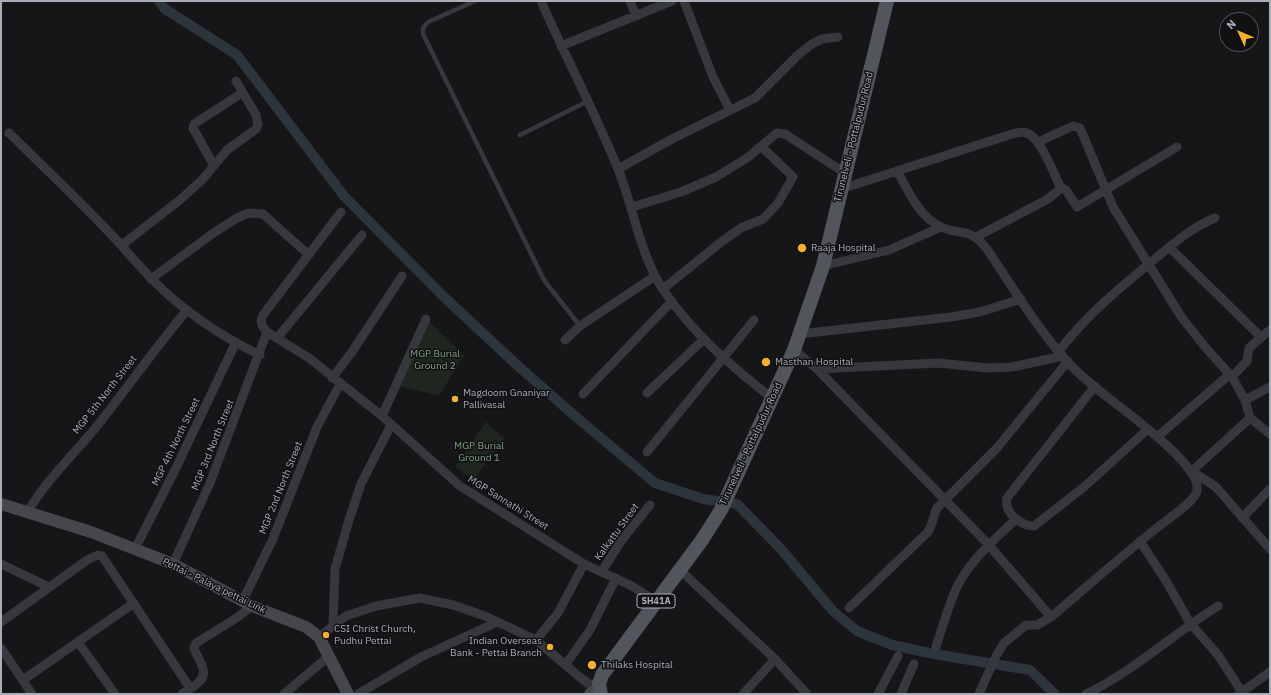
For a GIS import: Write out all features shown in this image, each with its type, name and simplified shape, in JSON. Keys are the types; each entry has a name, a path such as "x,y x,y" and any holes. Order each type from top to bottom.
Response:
{"main road":[{"name":"Tirunelveli - Pottalpudur Road","path":"597,690 602,675 680,570 721,510 773,399 794,350 823,266 887,1"}],"street":[{"path":"542,1 561,46 588,101 618,169 632,208 641,242 655,276 663,289 703,340 722,358 773,399"},
{"path":"630,1 636,16"},
{"path":"561,46 672,1"},
{"path":"684,1 713,77 730,110"},
{"path":"618,169 672,139 755,98 799,54 812,44 822,39 838,37"},
{"path":"122,245 182,199 203,179 227,150 256,129 258,126 256,115 236,81"},
{"path":"214,166 193,128 194,124 242,92"},
{"path":"1038,142 1074,126 1080,128 1113,207 1150,264 1182,318 1206,348 1231,375 1245,400 1250,418 1270,434"},
{"path":"841,189 1022,132 1031,135 1038,142 1061,188 1066,190 1077,207 1177,147"},
{"path":"9,133 75,196 152,279 187,310 235,344 260,355"},
{"path":"632,208 696,186 747,158 773,134 777,133 785,134 845,173"},
{"path":"663,289 721,242 741,228 762,219 778,203 793,177 761,146"},
{"path":"897,171 921,211 941,227 976,237 987,249 1021,299 1063,356 1095,386 1157,437 1192,471 1216,487 1270,549"},
{"path":"976,237 1048,198 1061,188"},
{"path":"267,332 261,326 260,320 263,315 341,212"},
{"path":"152,279 212,234 237,218 249,213 263,214 309,255"},
{"path":"849,608 928,532 933,525 934,515 946,499 997,448 1063,356 1072,334 1099,306 1193,228 1215,218"},
{"path":"823,266 889,250 941,227"},
{"path":"278,337 362,235"},
{"path":"1170,247 1261,337"},
{"path":"332,378 352,352 402,276"},
{"path":"565,340 580,326 655,276"},
{"path":"800,334 951,317 980,312 1021,299"},
{"path":"583,394 672,301"},
{"name":"MGP 5th North Street","path":"27,513 39,491 101,422 159,344 187,310"},
{"path":"382,416 426,319"},
{"path":"647,452 754,320"},
{"path":"1157,437 1247,361 1249,348 1270,330"},
{"name":"MGP Sannathi Street","path":"267,332 278,337 309,358 332,378 382,416 460,486 584,564 616,578 656,601"},
{"name":"MGP 3rd North Street","path":"173,564 210,483 260,355 267,332"},
{"path":"647,393 703,340"},
{"name":"MGP 4th North Street","path":"135,549 175,470 235,344"},
{"path":"794,350 817,369 946,499 988,544 1051,617"},
{"path":"817,369 938,363 988,368 1012,367 1063,356"},
{"name":"MGP 2nd North Street","path":"247,604 317,427 340,384"},
{"path":"1095,386 1007,498 1007,506 1016,519 1026,526 1034,526 1084,487 1148,429"},
{"path":"1245,400 1270,387"},
{"path":"1192,471 1250,418"},
{"path":"332,625 335,569 347,527 361,484 391,425"},
{"path":"979,694 996,656 1004,643 1026,625 1037,625 1051,617 1140,541 1179,511 1192,498 1196,492 1197,486 1192,471"},
{"path":"1242,518 1270,489"},
{"name":"Pettai - Palaya pettai Link","path":"1,504 91,532 173,564 247,604 306,627 319,637 329,656 344,692"},
{"name":"Kalkattu Street","path":"602,571 621,542 650,505"},
{"path":"936,647 956,590 962,579 988,544 1016,519"},
{"path":"1140,541 1166,581 1190,623 1218,655 1240,693 1270,672"},
{"path":"1,622 88,560 98,555 102,556 190,688"},
{"path":"1,564 49,587"},
{"path":"536,640 558,612 584,564"},
{"path":"680,570 775,659 808,694"},
{"path":"566,664 590,630 616,578"},
{"path":"319,637 332,625 346,616 376,606 420,598 453,605 485,616 536,640 597,690"},
{"path":"23,680 134,602"},
{"path":"182,694 200,681 204,674 194,645 247,604"},
{"path":"1086,694 1109,683 1124,673 1190,623 1218,606"},
{"path":"358,694 421,657 495,622"},
{"path":"78,642 115,694"},
{"path":"1,648 32,694"},
{"path":"284,694 329,656"},
{"path":"878,694 898,656"},
{"path":"743,694 775,659"},
{"path":"901,694 914,664"}],"lane":[{"path":"475,1 428,22 423,28 423,34 544,280 580,326"},
{"path":"520,135 588,101"}],"green space":[{"name":"MGP Burial Ground 2","path":"428,321 464,355 439,396 399,386"},
{"name":"MGP Burial Ground 1","path":"486,422 504,438 474,480 455,467"}],"waterway":[{"path":"159,1 165,9 237,55 344,196 443,296 518,366 655,483 703,499 737,504 781,549 833,611 857,631 892,645 934,654 1030,670 1055,694"}],"place":[{"name":"Raaja Hospital","path":"802,248"},
{"name":"Masthan Hospital","path":"766,362"},
{"name":"Magdoom Gnaniyar Pallivasal","path":"455,399"},
{"name":"CSI Christ Church, Pudhu Pettai","path":"326,635"},
{"name":"Indian Overseas Bank - Pettai Branch","path":"550,647"},
{"name":"Thilaks Hospital","path":"592,665"}]}
